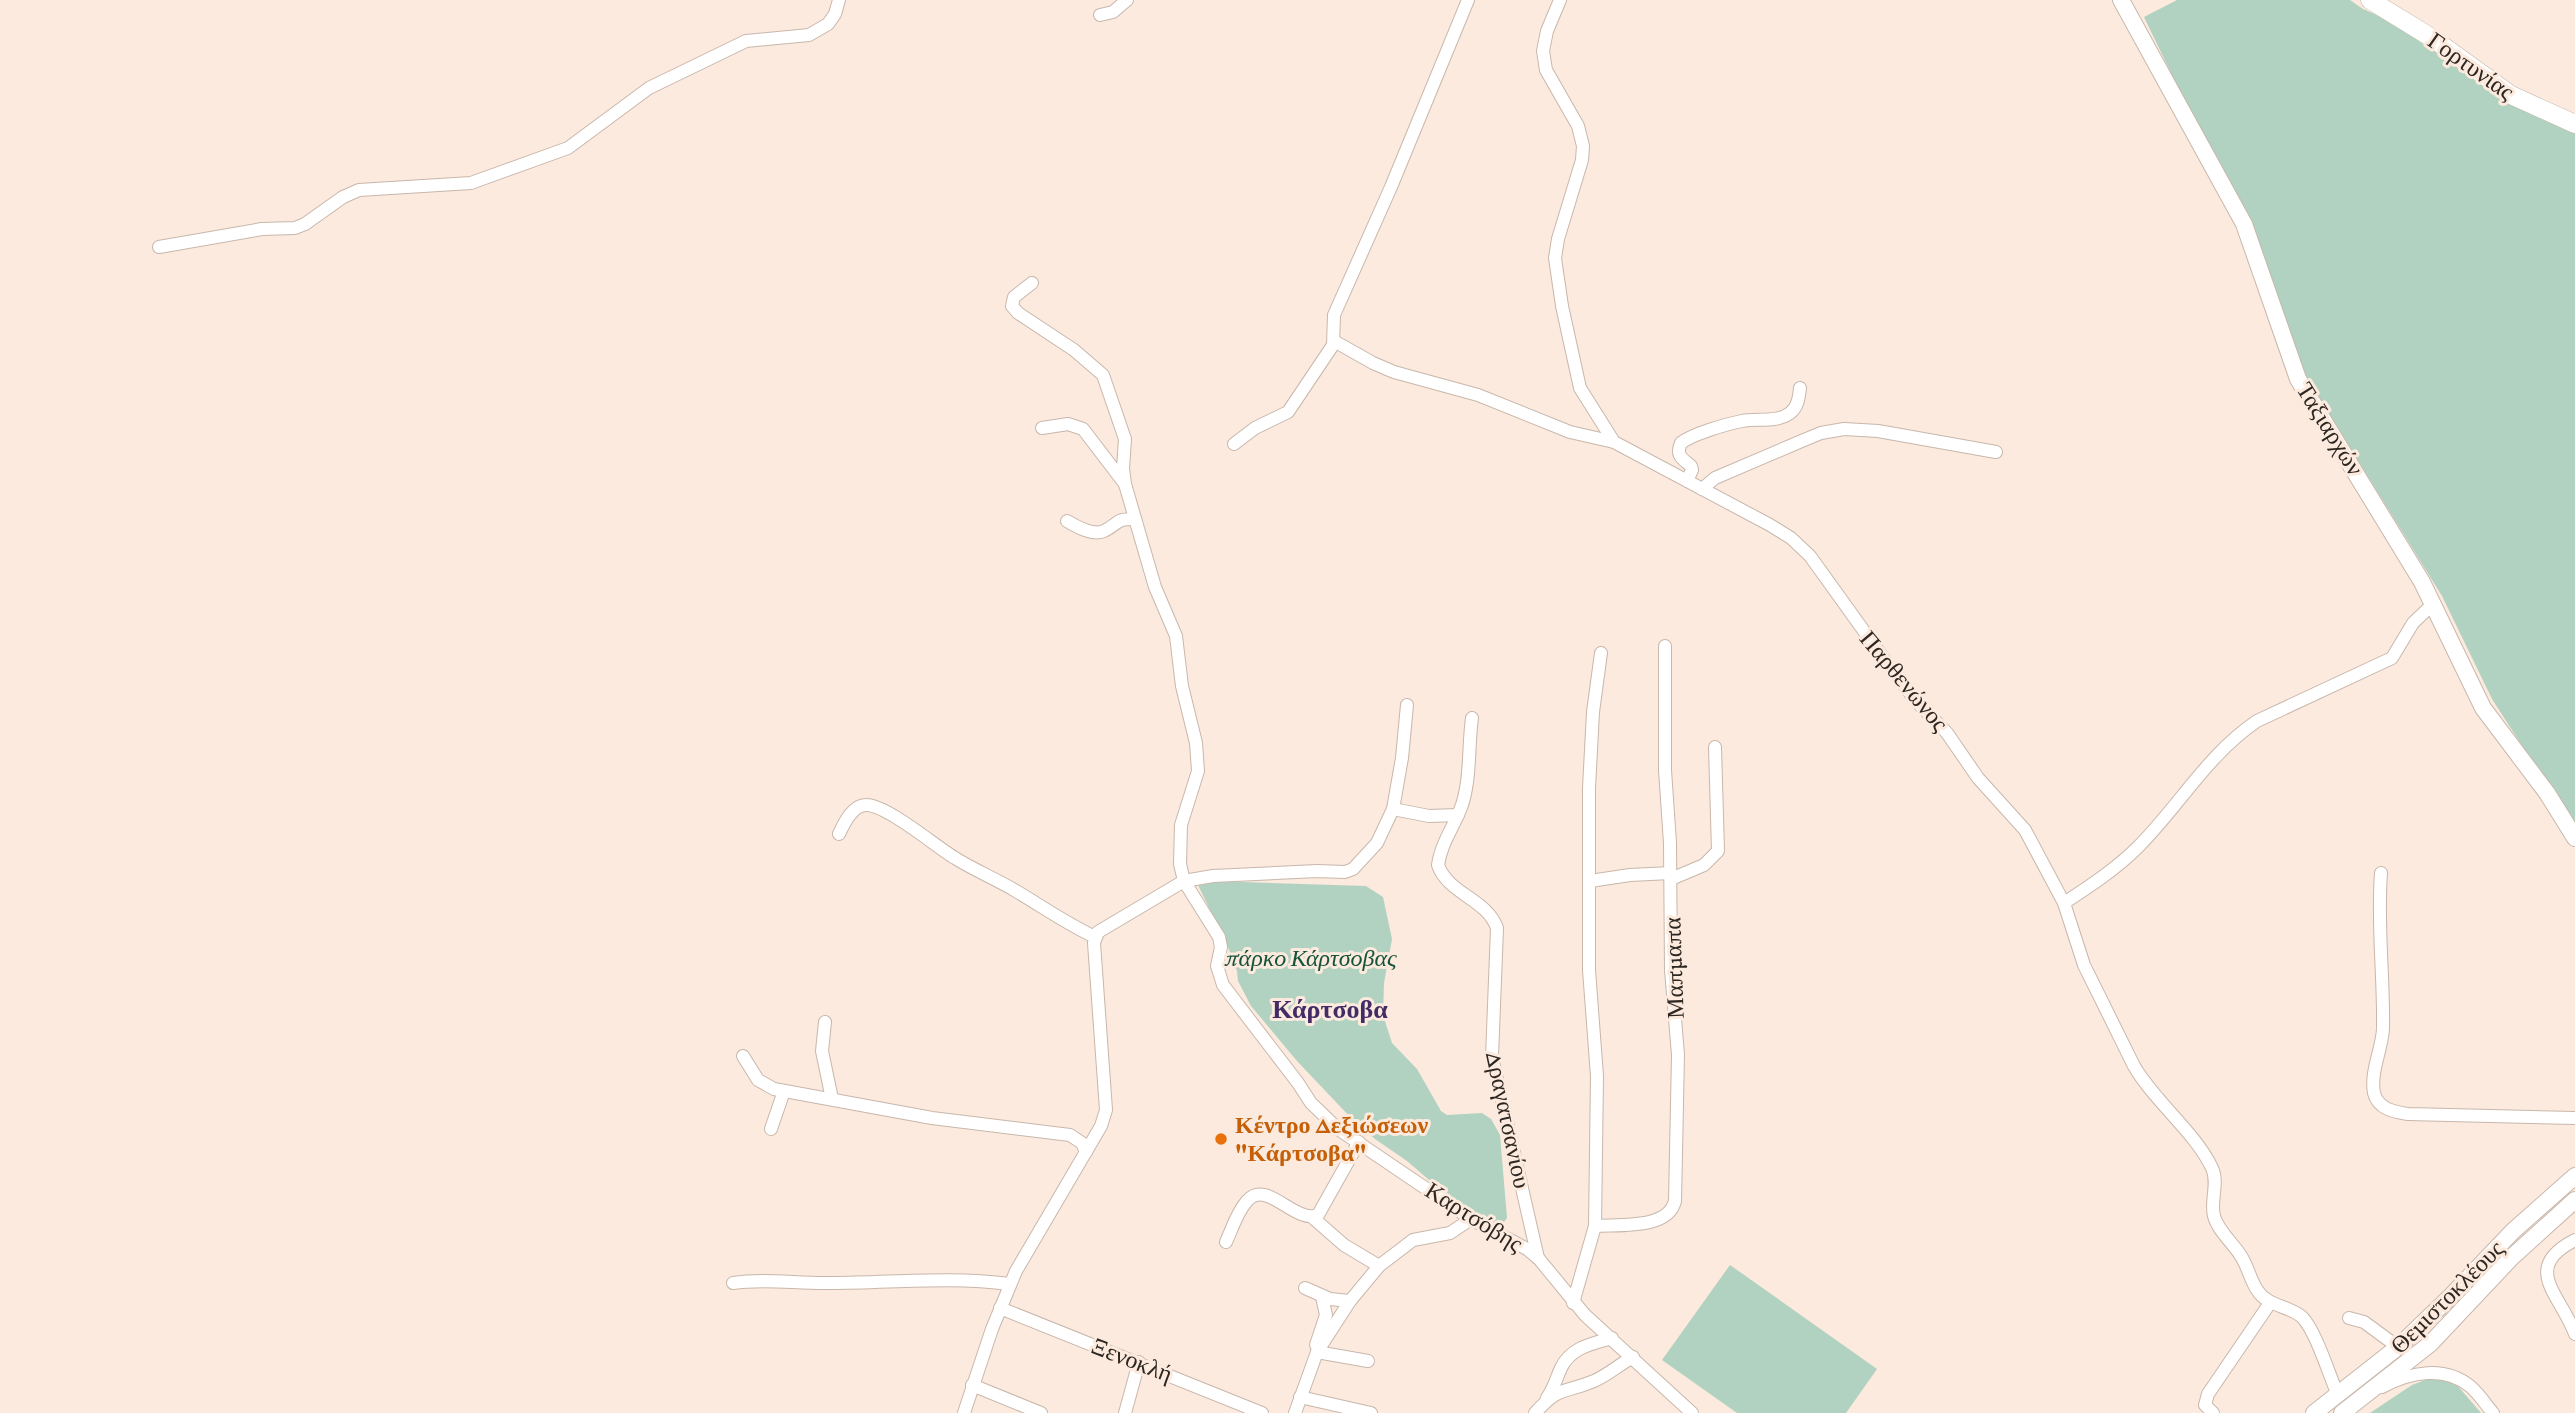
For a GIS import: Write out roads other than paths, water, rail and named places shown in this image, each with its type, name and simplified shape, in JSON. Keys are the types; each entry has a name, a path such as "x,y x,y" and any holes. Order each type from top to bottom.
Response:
{"main road":[{"name":"Γορτυνίας","path":"2370,0 2432,38 2511,94 2575,124"}],"street":[{"path":"159,247 247,231 295,228 343,197 359,190 471,183 485,179 568,148 649,88 746,41 809,35 828,24 835,14 839,0"},
{"path":"1100,15 1113,12 1127,0"},
{"path":"1234,444 1255,428 1288,412 1334,341 1334,315 1391,187 1468,0"},
{"name":"Παρθενώνος","path":"1560,0 1544,39 1543,62 1550,80 1578,126 1583,146 1582,160 1555,249 1556,273 1576,379 1587,401 1615,442 1778,530 1810,556 1898,678 1947,733 1978,778 2022,826 2064,903 2084,965 2134,1066 2210,1165 2214,1177 2214,1218 2241,1255 2256,1289 2270,1303 2292,1311 2305,1321 2338,1395"},
{"name":"Ταξιαρχών","path":"2121,0 2244,224 2293,369 2434,603 2483,708 2547,793 2575,838"},
{"path":"1032,284 1014,297 1012,306 1103,375 1125,439 1125,484 1158,596 1176,636 1182,686 1196,743 1198,771 1180,839 1180,864 1184,881"},
{"path":"1334,341 1394,372 1478,395 1570,432 1615,442"},
{"path":"1687,481 1692,470 1679,455 1681,443 1698,434 1742,421 1775,419 1788,414 1798,400 1800,388"},
{"path":"1042,428 1068,424 1083,429 1125,484"},
{"path":"1702,489 1715,478 1804,440 1821,433 1844,429 1878,431 1996,452"},
{"path":"1067,521 1095,533 1105,530 1117,520 1135,519"},
{"path":"2064,903 2138,847 2213,758 2240,733 2257,721 2392,658 2413,623 2434,603"},
{"name":"Μαπμαπα","path":"1595,1226 1657,1220 1672,1210 1675,1201 1678,1055 1671,970 1671,876 1665,770 1665,646"},
{"path":"1573,1303 1595,1226 1597,1076 1589,970 1589,788 1593,712 1601,653"},
{"path":"964,1413 1000,1308 1016,1271 1086,1153 1101,1126 1106,1110 1095,937 1102,928 1184,881 1213,876 1345,872 1359,863 1377,843 1393,809 1402,758 1406,705"},
{"name":"Δραγατσανίου","path":"1472,718 1467,776 1458,815 1442,847 1437,865 1445,879 1490,914 1497,928 1492,1057 1539,1259"},
{"path":"1590,881 1630,874 1671,876 1703,865 1718,851 1715,747"},
{"path":"839,834 856,808 862,805 874,806 897,818 956,859 1095,937"},
{"path":"1393,809 1429,816 1458,815"},
{"path":"2381,873 2379,906 2383,1031 2374,1092 2379,1102 2393,1112 2408,1114 2575,1118"},
{"name":"Καρτσόβης","path":"1184,881 1219,937 1217,966 1223,985 1311,1103 1338,1129 1471,1219 1527,1249 1539,1259 1573,1303 1692,1413"},
{"path":"825,1023 822,1051 832,1099"},
{"path":"743,1056 758,1080 774,1089 932,1118 1070,1135 1082,1143 1086,1153"},
{"path":"771,1129 784,1091"},
{"path":"1226,1242 1242,1208 1257,1194 1305,1217 1321,1212 1359,1143"},
{"name":"Θεμιστοκλέους","path":"2314,1413 2398,1347 2513,1231 2575,1176"},
{"name":"Θεμιστοκλέους","path":"2342,1413 2430,1343 2512,1257 2575,1200"},
{"path":"1312,1217 1344,1245 1379,1266"},
{"path":"1295,1413 1317,1352 1350,1301 1379,1266 1413,1240 1450,1233 1471,1219"},
{"path":"2575,1240 2557,1251 2547,1265 2551,1286 2575,1334"},
{"path":"733,1283 861,1283 913,1279 1010,1284"},
{"path":"1305,1288 1322,1297 1342,1302 1350,1301"},
{"path":"1317,1352 1316,1342 1326,1315 1322,1297"},
{"path":"2213,1413 2205,1405 2208,1394 2270,1303"},
{"name":"Ξενοκλή","path":"1000,1308 1262,1413"},
{"path":"2349,1318 2364,1322 2398,1347"},
{"path":"1538,1412 1568,1357 1581,1348 1612,1338"},
{"path":"1317,1352 1368,1362"},
{"path":"1547,1398 1568,1388 1596,1380 1633,1357"},
{"path":"1125,1413 1139,1362"},
{"path":"2362,1399 2398,1380 2421,1373 2435,1373 2461,1380 2471,1387 2493,1413"},
{"path":"972,1385 1041,1413"},
{"path":"1300,1397 1371,1413"}],"place":[{"name":"Κέντρο Δεξιώσεων \"Κάρτσοβα\"","path":"1221,1139"}],"district":[{"name":"Κάρτσοβα","path":"1330,1009"}],"park label":[{"name":"πάρκο Κάρτσοβας","path":"1311,958"}]}
